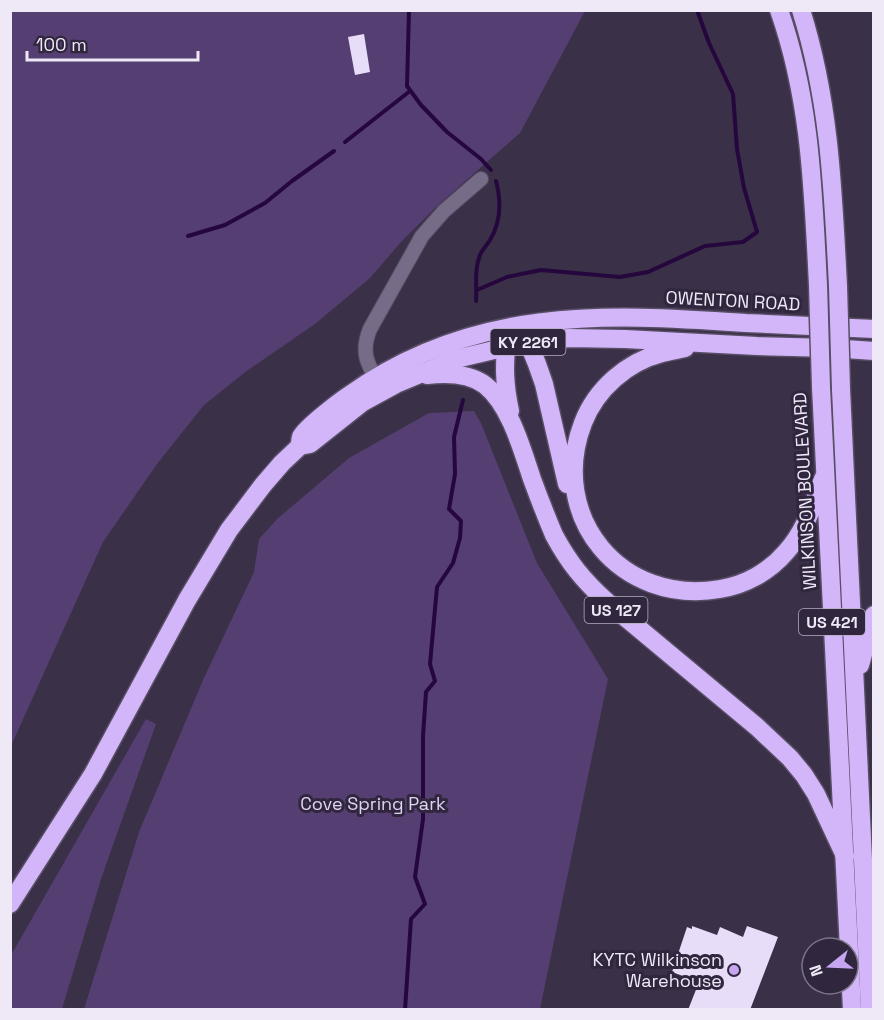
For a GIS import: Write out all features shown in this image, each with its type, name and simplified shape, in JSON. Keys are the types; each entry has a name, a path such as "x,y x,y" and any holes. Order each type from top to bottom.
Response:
{"highway":[{"name":"WILKINSON BOULEVARD","path":"779,10 800,86 811,160 852,1010"},
{"name":"US 421","path":"801,10 817,70 830,156 838,286 855,685"},
{"name":"OWENTON ROAD","path":"514,326 591,317 700,319 873,329"},
{"name":"US 127","path":"379,384 430,350 514,326"},
{"path":"515,432 504,375 506,346 514,326 528,342 544,384 563,472 578,515 596,542 612,560 643,580 676,590 710,591 726,588 758,576 772,566 796,541 825,472"},
{"name":"KY 2261","path":"410,377 456,359 506,346 569,338 673,340 873,351"},
{"path":"596,542 577,503 573,467 579,432 594,401 617,376 646,358 712,343"},
{"name":"US 127","path":"10,904 93,774 219,545 263,484 300,446 301,436 344,399 379,384 435,374 470,377 483,383 493,393 515,432 550,526 575,570 607,602 757,727 790,758 816,794 845,856"},
{"path":"870,1010 855,685 873,615"}],"street":[{"path":"379,384 366,359 364,345 366,337 422,236 454,201 481,179"}],"green space":[{"path":"11,11 585,11 520,133 437,206 401,242 370,278 315,324 248,370 204,405 157,464 103,542 11,746"},
{"name":"Cove Spring Park","path":"474,411 481,423 537,563 608,679 540,1009 84,1009 139,832 203,680 254,572 259,539 277,519 349,458 429,413"},
{"path":"146,719 156,724 102,876 62,1009 11,1009 11,954"}],"building":[{"path":"364,34 370,72 355,75 348,37"},
{"name":"KYTC Wilkinson Warehouse","path":"692,926 717,935 720,927 743,937 747,926 778,937 750,1010 688,1010 699,982 672,972 687,927 692,929"}],"waterway":[{"path":"409,10 407,86 421,105 447,132 491,170"},
{"path":"477,290 507,277 541,270 620,277 648,272 705,246 743,242 757,232 744,188 737,149 733,94 709,43 697,10"},
{"path":"345,142 410,91"},
{"path":"188,236 225,225 265,203 334,151"},
{"path":"476,301 478,261 494,233 498,218 499,196 496,181"},
{"path":"405,1010 411,919 425,904 415,877 423,819 423,736 426,692 435,681 430,664 437,587 453,563 460,538 461,521 449,509 455,474 454,437 463,400"}],"place":[{"name":"KYTC Wilkinson Warehouse","path":"734,970"}]}
